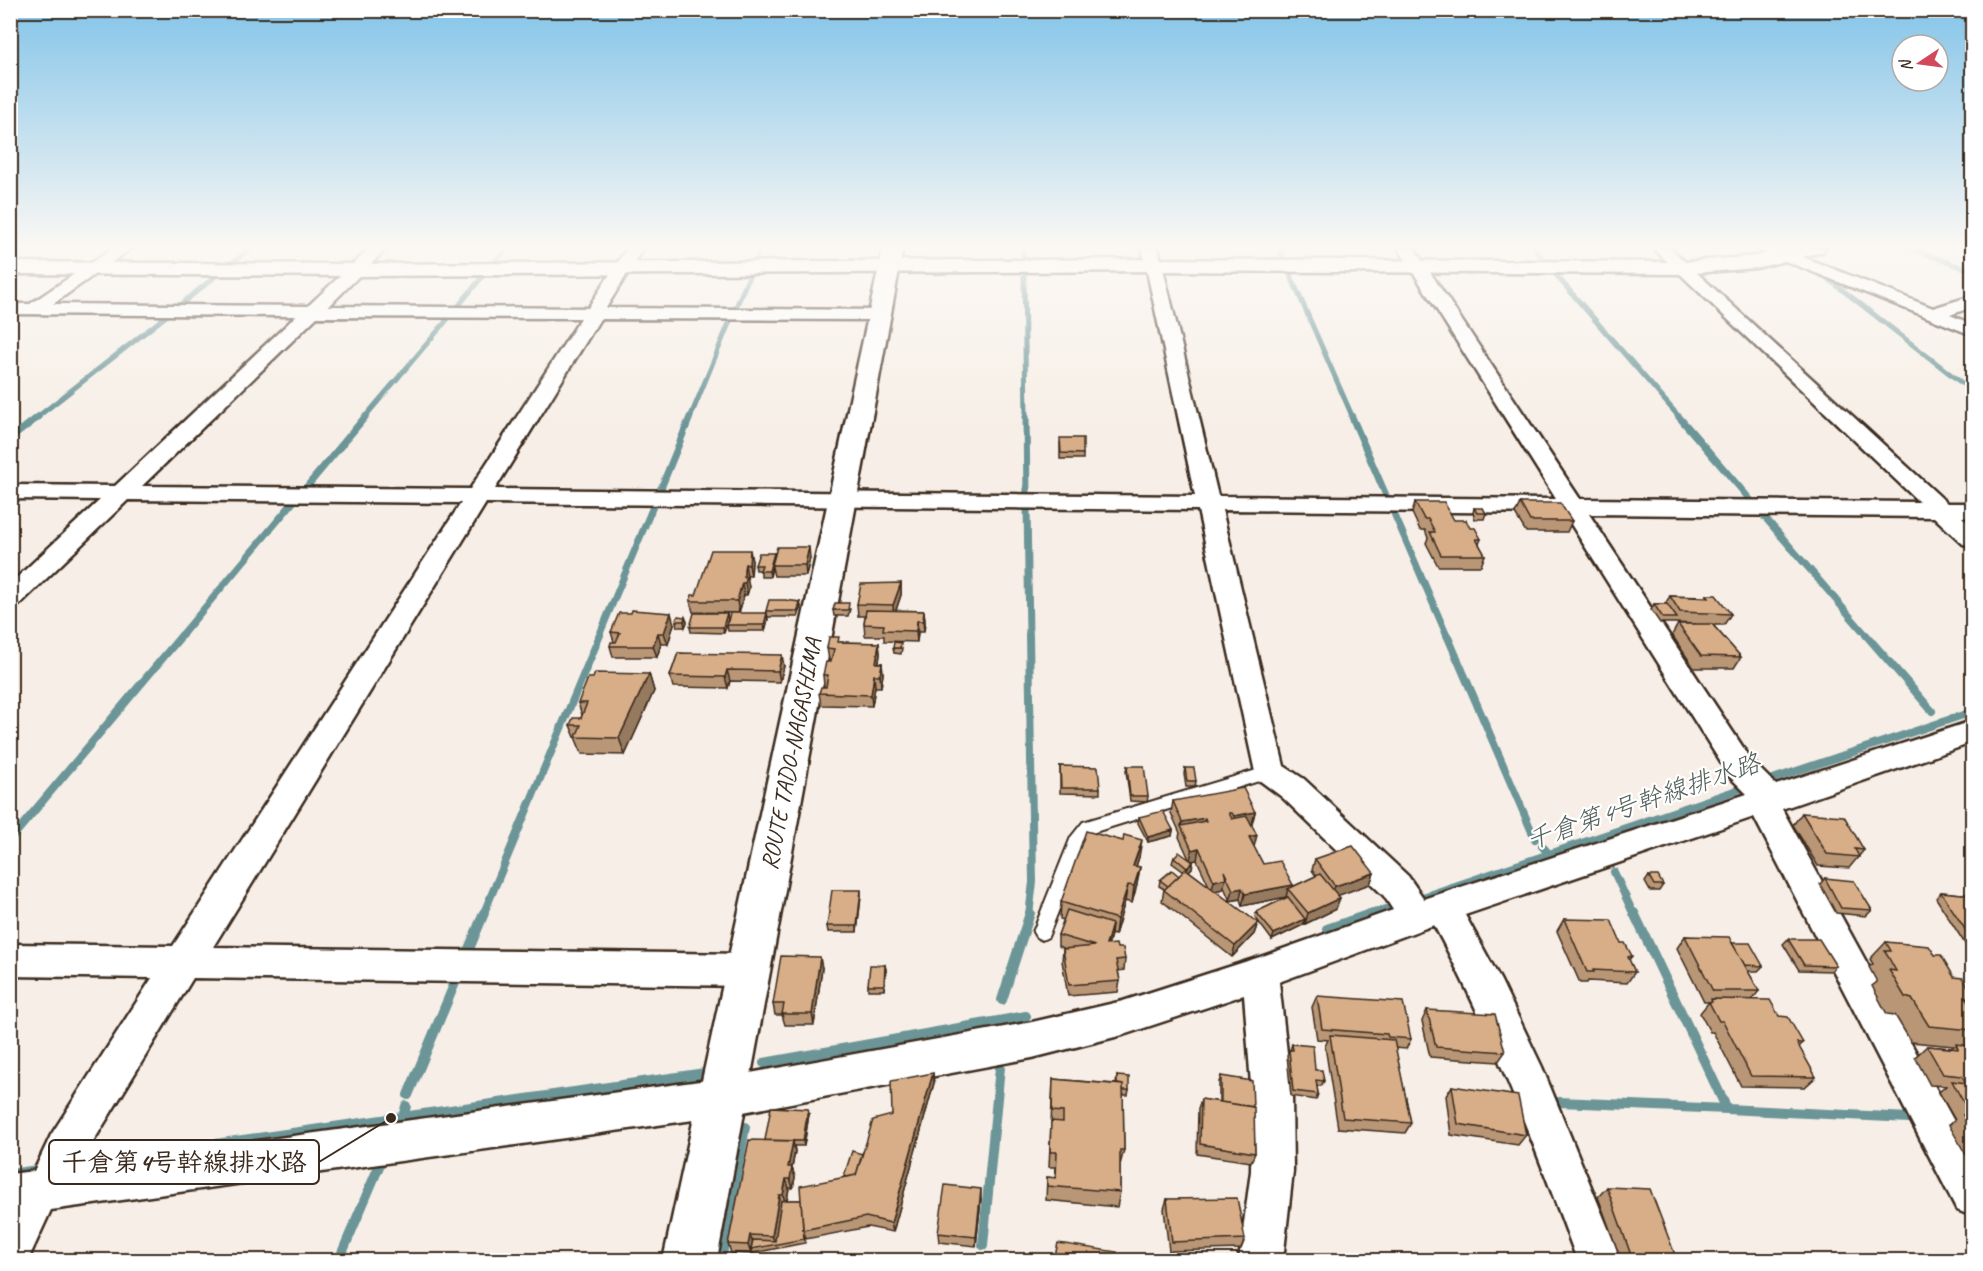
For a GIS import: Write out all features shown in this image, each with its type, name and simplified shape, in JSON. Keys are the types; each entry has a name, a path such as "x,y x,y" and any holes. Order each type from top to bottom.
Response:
{"street":[{"path":"10,325 38,307"},
{"path":"10,599 317,307"},
{"path":"10,1250 42,1181 597,307"},
{"name":"ROUTE TADO-NAGASHIMA","path":"690,1260 881,307"},
{"path":"1163,307 1270,772 1293,788 1417,905 1477,968 1549,1127 1599,1260"},
{"path":"1444,307 1741,769 1766,798 1972,1195"},
{"path":"1724,307 1972,539"},
{"path":"1917,307 1972,330"},
{"path":"1934,314 1954,307"},
{"path":"10,309 879,315"},
{"path":"10,492 1972,510"},
{"path":"42,1181 722,1097 1032,1040 1123,1018 1260,973 1417,905 1972,732"},
{"path":"10,960 748,970"},
{"path":"1260,973 1272,1097 1272,1171 1261,1260"}],"lane":[{"path":"1042,932 1078,837 1089,827 1270,772"}],"building":[{"path":"1060,438 1083,438 1083,454 1061,453"},
{"path":"1415,502 1444,502 1454,520 1466,520 1470,528 1475,528 1481,539 1476,539 1485,555 1441,555 1430,532 1435,532 1428,519 1424,519"},
{"path":"1520,503 1560,503 1572,521 1530,521"},
{"path":"1474,508 1483,508 1486,513 1477,513"},
{"path":"777,547 809,547 805,565 772,565"},
{"path":"711,550 750,550 749,565 745,564 744,569 744,577 747,577 745,583 742,583 737,601 690,601 692,595 696,595"},
{"path":"759,553 774,553 769,571 760,571 762,565 755,565"},
{"path":"901,583 893,605 857,604 861,584"},
{"path":"1707,595 1716,595 1731,614 1680,612 1670,596 1709,598"},
{"path":"769,600 800,602 798,611 766,611"},
{"path":"835,603 849,603 848,610 833,610"},
{"path":"1654,604 1667,604 1677,618 1663,618"},
{"path":"632,610 671,613 664,633 658,633 653,646 610,646 611,642 616,642 620,633 611,632 619,613 631,613"},
{"path":"866,610 924,611 923,621 917,621 916,631 883,630 884,625 864,624"},
{"path":"694,613 727,613 723,627 690,627"},
{"path":"730,613 767,613 764,625 727,625"},
{"path":"678,616 685,617 684,621 676,621"},
{"path":"1678,624 1712,624 1741,657 1701,656"},
{"path":"829,637 839,637 838,642 879,643 876,663 882,663 880,675 874,675 871,695 819,693 821,687 826,687 828,675 823,675 826,662 831,662 834,649 827,648"},
{"path":"894,642 901,643 900,648 893,648"},
{"path":"678,653 782,655 778,671 727,670 725,677 670,676"},
{"path":"595,673 649,674 619,738 576,737 581,725 570,725 573,718 581,718 587,703 578,703 588,678 593,678"},
{"path":"1060,766 1098,767 1100,788 1061,788"},
{"path":"1127,766 1144,766 1148,796 1130,796"},
{"path":"1185,768 1194,768 1196,781 1187,781"},
{"path":"1243,788 1255,812 1234,816 1229,813 1232,819 1247,816 1257,835 1249,837 1263,864 1280,861 1293,885 1245,894 1242,888 1233,890 1224,871 1226,878 1214,881 1199,848 1192,850 1181,826 1206,821 1205,818 1182,822 1173,801"},
{"path":"1163,811 1173,830 1148,837 1139,817"},
{"path":"1802,813 1844,816 1864,850 1855,849 1859,857 1827,854"},
{"path":"1086,831 1123,841 1124,835 1142,840 1133,866 1140,867 1134,886 1128,885 1117,919 1061,902"},
{"path":"1353,846 1374,873 1335,886 1315,859"},
{"path":"1179,852 1193,862 1187,868 1174,857"},
{"path":"1186,869 1258,923 1235,946 1164,890"},
{"path":"1172,870 1179,876 1168,886 1160,880"},
{"path":"1320,874 1340,898 1308,913 1288,889"},
{"path":"1649,876 1658,876 1663,885 1654,885"},
{"path":"1825,878 1854,881 1872,910 1841,908"},
{"path":"832,890 861,890 857,926 827,926"},
{"path":"1941,892 1972,895 1972,940"},
{"path":"1288,897 1305,919 1274,934 1256,912"},
{"path":"1067,910 1112,924 1106,945 1116,944 1117,948 1123,948 1125,959 1116,960 1120,981 1069,985 1063,949 1095,946 1058,935"},
{"path":"1564,919 1611,920 1621,943 1625,943 1632,956 1628,957 1635,972 1593,970 1594,972 1587,972"},
{"path":"1685,936 1729,937 1759,991 1713,991"},
{"path":"1788,939 1819,939 1836,966 1804,965"},
{"path":"1886,942 1929,946 1935,955 1941,955 1954,977 1963,978 1972,993 1972,997 1966,997 1972,1007 1972,1030 1929,1026 1912,999 1905,997 1889,970 1896,971 1885,951 1891,951"},
{"path":"1732,943 1750,943 1763,966 1745,965"},
{"path":"781,956 820,957 812,1014 782,1014 784,1004 773,1004"},
{"path":"870,965 885,965 884,985 868,985"},
{"path":"1317,996 1403,1002 1411,1039 1388,1037 1387,1034 1322,1029"},
{"path":"1711,999 1770,1000 1779,1016 1788,1017 1803,1043 1797,1043 1816,1077 1751,1076 1723,1021 1719,1021 1709,1002 1712,1002"},
{"path":"1427,1010 1495,1014 1505,1052 1436,1047"},
{"path":"1330,1035 1394,1040 1411,1123 1343,1118"},
{"path":"1292,1044 1313,1046 1315,1070 1322,1070 1324,1081 1316,1080 1318,1094 1293,1091 1289,1050 1293,1050"},
{"path":"1956,1044 1972,1046 1972,1132 1963,1115 1971,1116 1952,1081 1966,1083 1962,1076 1943,1074 1927,1046 1958,1049"},
{"path":"933,1073 891,1223 866,1217 803,1230 800,1186 856,1175 873,1120 892,1115 891,1081"},
{"path":"1117,1076 1129,1077 1129,1090 1123,1090 1123,1085 1117,1084"},
{"path":"1221,1076 1252,1081 1253,1107 1221,1102"},
{"path":"1053,1079 1123,1085 1124,1150 1120,1150 1120,1192 1047,1186 1047,1177 1056,1178 1057,1152 1050,1152 1051,1121 1063,1122 1063,1112 1052,1111"},
{"path":"1452,1086 1518,1096 1526,1135 1458,1124"},
{"path":"1201,1099 1254,1107 1255,1153 1200,1144"},
{"path":"771,1107 808,1109 803,1141 765,1140"},
{"path":"749,1140 793,1141 788,1167 792,1167 790,1179 786,1179 783,1195 779,1195 772,1236 750,1235 748,1245 728,1244"},
{"path":"852,1151 862,1154 856,1175 848,1177 844,1176"},
{"path":"945,1185 981,1189 976,1237 938,1233"},
{"path":"1607,1187 1650,1189 1677,1260 1632,1258"},
{"path":"1237,1198 1245,1239 1172,1242 1167,1199"},
{"path":"801,1200 804,1239 751,1249 753,1240 775,1241 781,1201"},
{"path":"1058,1243 1117,1252 1115,1260 1054,1260"}],"waterway":[{"path":"734,312 736,307"},
{"path":"1024,307 1026,418"},
{"path":"1304,307 1353,418"},
{"path":"1584,307 1680,418"},
{"path":"1865,307 1972,391"},
{"path":"36,418 170,313"},
{"path":"364,418 452,314"},
{"path":"690,418 732,316"},
{"path":"10,439 38,417"},
{"path":"304,490 365,417"},
{"path":"659,493 690,417"},
{"path":"1026,417 1027,497"},
{"path":"1352,417 1388,500"},
{"path":"1679,417 1753,503"},
{"path":"181,636 295,500"},
{"path":"599,636 654,504"},
{"path":"1027,506 1029,636"},
{"path":"1393,511 1447,636"},
{"path":"1762,514 1867,636"},
{"path":"10,840 182,635"},
{"path":"483,915 600,635"},
{"path":"1029,635 1033,882 1029,915"},
{"path":"1447,635 1535,839"},
{"path":"1866,635 1932,711"},
{"name":"千倉第4号幹線排水路","path":"1761,783 1972,712"},
{"name":"千倉第4号幹線排水路","path":"1414,900 1749,786"},
{"path":"1542,846 1549,854"},
{"path":"1614,872 1634,915"},
{"name":"千倉第4号幹線排水路","path":"1369,915 1400,904"},
{"path":"466,956 484,913"},
{"path":"1002,1000 1030,913"},
{"name":"千倉第4号幹線排水路","path":"1327,929 1373,913"},
{"path":"1634,913 1727,1109"},
{"path":"408,1095 457,978"},
{"name":"千倉第4号幹線排水路","path":"764,1063 1026,1016"},
{"path":"983,1245 1000,1067"},
{"name":"千倉第4号幹線排水路","path":"403,1117 705,1073"},
{"path":"1559,1102 1727,1109"},
{"path":"403,1117 406,1106"},
{"path":"1727,1109 1910,1118"},
{"name":"千倉第4号幹線排水路","path":"71,1165 403,1117"},
{"path":"721,1260 745,1127"},
{"path":"339,1260 380,1164"},
{"name":"千倉第4号幹線排水路","path":"10,1174 45,1169"}],"place":[{"name":"千倉第4号幹線排水路","path":"391,1118"}]}
